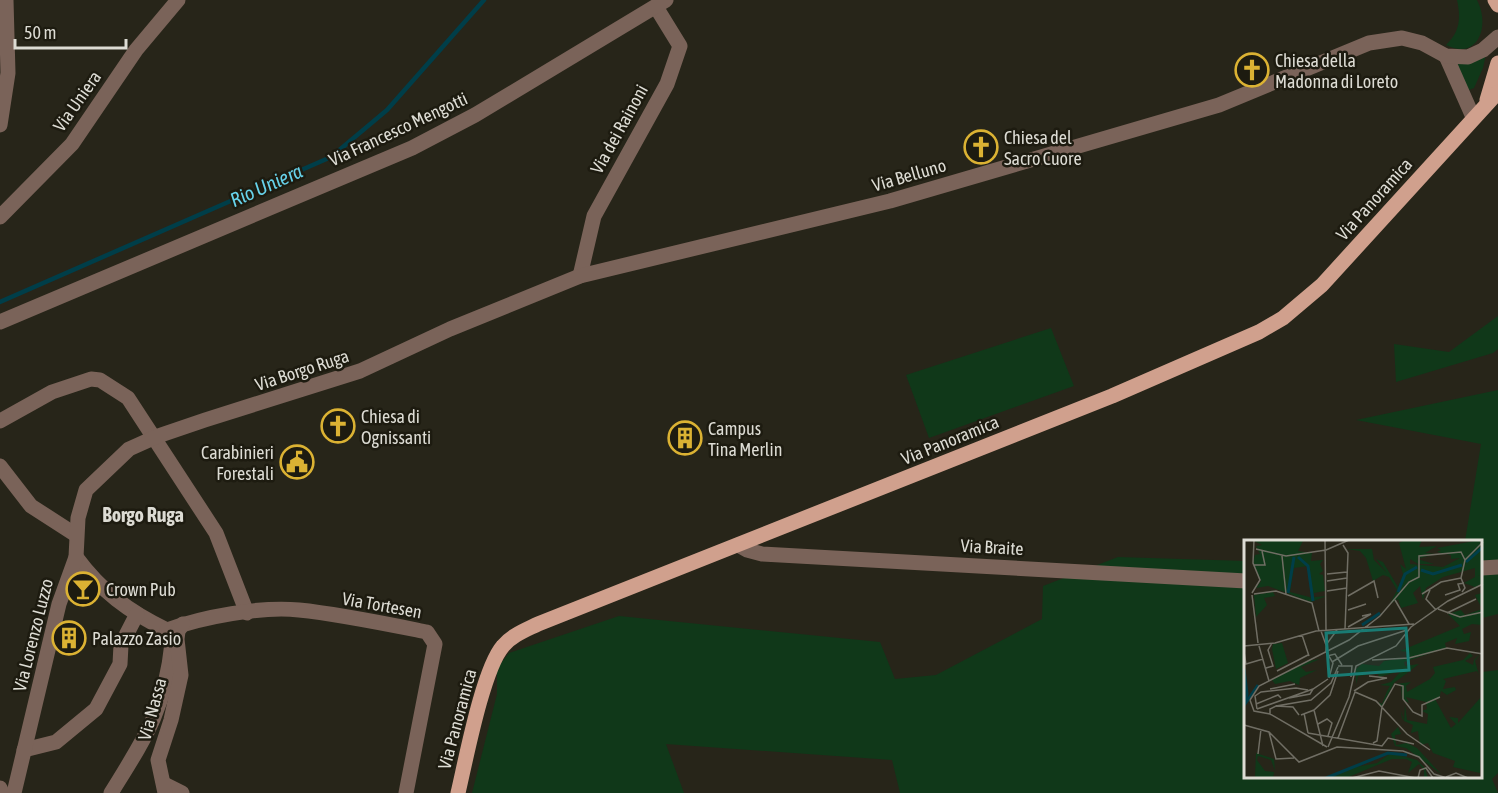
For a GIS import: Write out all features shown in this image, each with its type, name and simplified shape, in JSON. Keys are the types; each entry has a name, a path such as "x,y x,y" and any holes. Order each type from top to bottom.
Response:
{"main road":[{"path":"1495,0 1498,5"},
{"path":"1485,107 1498,63"},
{"name":"Via Panoramica","path":"458,793 489,672 503,646 516,635 538,624 1112,396 1259,332 1282,318 1322,285 1498,92"}],"street":[{"path":"0,125 8,73 6,0"},
{"name":"Via Uniera","path":"0,217 72,144 136,50 178,0"},
{"name":"Via dei Rainoni","path":"580,276 594,216 667,84 680,46 661,4"},
{"name":"Via Francesco Mengotti","path":"0,322 412,148 475,115 661,4"},
{"name":"Via Belluno","path":"580,276 890,201 1220,105 1377,41 1402,38 1422,44 1446,56 1468,57 1484,50 1498,37"},
{"path":"1446,56 1473,117"},
{"name":"Via Borgo Ruga","path":"76,558 78,518 86,490 129,449 153,438 360,371 450,329 580,276"},
{"path":"0,421 52,392 91,379 100,380 128,398 216,533 247,613"},
{"path":"0,466 31,506 76,535"},
{"name":"Via Braite","path":"738,545 762,554 1244,581"},
{"path":"76,558 93,580 115,601 172,636 168,672 152,728 111,793"},
{"name":"Via Lorenzo Luzzo","path":"14,793 59,604 76,558"},
{"path":"1483,568 1498,567"},
{"name":"Via Tortesen","path":"172,636 183,624 247,613 298,610 427,632 432,636 435,644 406,793"},
{"path":"24,750 56,742 96,709 120,664 121,645 137,614"},
{"name":"Via Nassa","path":"166,789 158,759 171,720 181,675 172,636"},
{"path":"0,788 2,793"},
{"path":"166,789 182,793"}],"green space":[{"path":"1457,0 1477,0 1481,10 1482,30 1473,45 1466,49 1446,45 1457,30 1459,13"},
{"path":"1487,49 1483,68 1474,88 1469,90 1456,71 1459,61"},
{"path":"1498,316 1498,349 1493,353 1396,382 1394,344 1449,352"},
{"path":"1051,328 1074,386 929,438 906,375"},
{"path":"1498,390 1498,614 1483,618 1483,540 1465,540 1481,444 1356,420"},
{"path":"1118,557 1244,561 1244,778 1483,778 1483,672 1498,670 1498,773 1492,779 1498,793 900,793 892,760 666,744 684,793 472,793 497,694 497,668 509,653 619,616 880,642 895,679 936,675 1042,619 1043,586"}],"waterway":[{"name":"Rio Uniera","path":"0,302 331,157 387,110 484,0"}],"place":[{"name":"Chiesa della Madonna di Loreto","path":"1252,70"},
{"name":"Chiesa del Sacro Cuore","path":"981,147"},
{"name":"Chiesa di Ognissanti","path":"338,426"},
{"name":"Campus Tina Merlin","path":"685,438"},
{"name":"Carabinieri Forestali","path":"297,462"},
{"name":"Crown Pub","path":"83,589"},
{"name":"Palazzo Zasio","path":"69,638"}],"district":[{"name":"Borgo Ruga","path":"143,514"}]}
